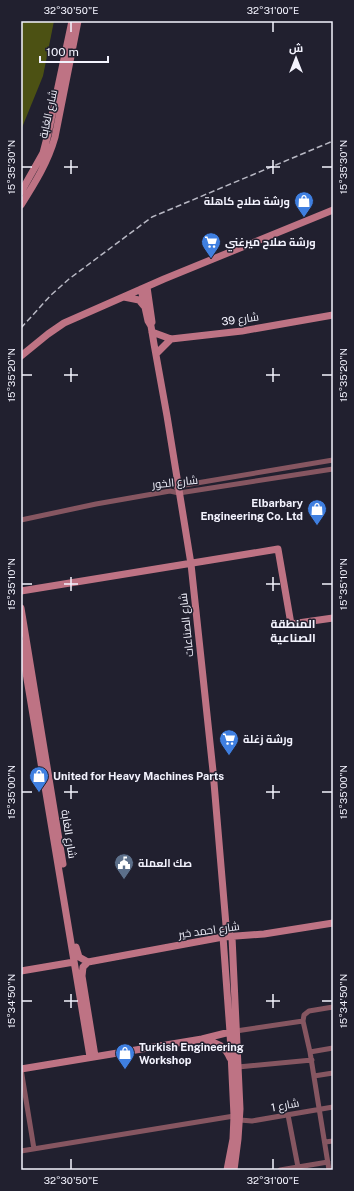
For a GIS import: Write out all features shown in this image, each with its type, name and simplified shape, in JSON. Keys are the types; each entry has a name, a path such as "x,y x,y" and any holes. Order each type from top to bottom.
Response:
{"main road":[{"name":"شارع الغابة","path":"21,192 43,153 72,21"},
{"name":"شارع الغابة","path":"21,204 37,180 51,150 55,137 78,21"},
{"path":"21,356 64,323 144,288 333,210"},
{"path":"144,288 146,311 148,321 152,329 171,340 156,354"},
{"path":"144,288 152,320 152,329"},
{"path":"124,297 139,300 146,311"},
{"name":"شارع 39","path":"171,340 242,331 333,315"},
{"name":"شارع الصناعات","path":"152,329 191,564 213,771 226,925"},
{"path":"21,591 278,549 291,624 333,618"},
{"name":"شارع الغابة","path":"21,608 76,950 79,957 88,962 83,967 82,972 83,1004 87,1042 92,1056"},
{"name":"شارع الغابة","path":"21,643 74,962 92,1056"},
{"name":"شارع احمد خير","path":"88,962 223,937 264,934 333,923"},
{"path":"226,925 223,937 238,1067 237,1118 227,1170"},
{"path":"226,925 232,937 233,1031 231,1060 238,1139 234,1170"},
{"path":"21,970 74,962"},
{"path":"21,1069 92,1056 202,1039 233,1031"},
{"path":"202,1039 217,1043 223,1047 231,1060"},
{"path":"77,1059 84,1051 87,1042"}],"street":[{"path":"179,489 333,460"},
{"path":"306,464 307,473"},
{"name":"شارع الخور","path":"21,520 96,504 179,489 333,469"},
{"path":"330,1168 319,1110 312,1060 303,1021 304,1016 309,1011 333,1007"},
{"path":"233,1031 303,1021"},
{"path":"310,1052 333,1048"},
{"path":"238,1067 312,1060"},
{"path":"21,1069 34,1149"},
{"path":"314,1076 333,1073"},
{"name":"شارع 1","path":"21,1151 237,1118 252,1121 333,1107"},
{"path":"288,1115 298,1167"},
{"path":"325,1142 333,1141"},
{"path":"280,1170 328,1162"}],"green space":[{"path":"21,21 54,21 43,76 21,130"}],"railway":[{"path":"21,328 51,295 69,279 152,217 333,141"}],"place":[{"name":"ورشة صلاح كاهلة","path":"304,218"},
{"name":"ورشة صلاح ميرغني","path":"211,259"},
{"name":"Elbarbary Engineering Co. Ltd","path":"317,526"},
{"name":"ورشة زغلة","path":"229,756"},
{"name":"United for Heavy Machines Parts","path":"39,793"},
{"name":"صك العملة","path":"124,880"},
{"name":"Turkish Engineering Workshop","path":"125,1070"}],"district":[{"name":"المنطقة الصناعية","path":"293,631"}]}
